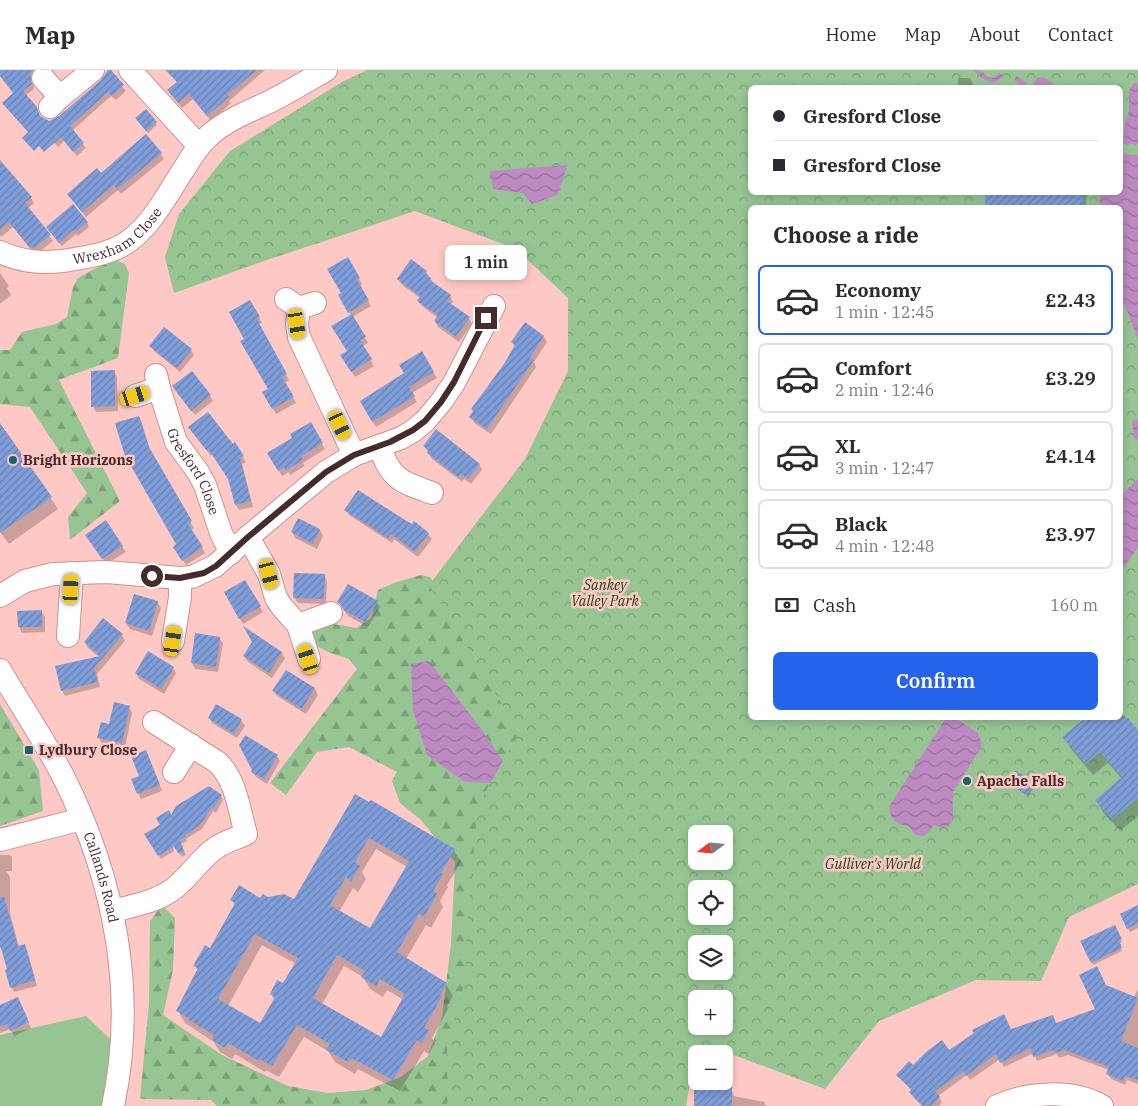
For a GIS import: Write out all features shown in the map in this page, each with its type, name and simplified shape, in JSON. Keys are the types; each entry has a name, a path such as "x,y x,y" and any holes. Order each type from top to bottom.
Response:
{"street":[{"path":"43,78 55,102 92,70"},
{"path":"130,70 199,146"},
{"name":"Wrexham Close","path":"0,252 9,257 29,261 50,262 104,253 125,244 154,215 199,146 212,133 230,121 280,97 326,70"},
{"path":"0,596 26,581 53,574 106,572 180,578 204,573 216,566 326,472 354,455 380,447 400,438 425,421 441,402 454,382 496,300"},
{"path":"300,303 297,324 299,337 354,455"},
{"name":"Gresford Close","path":"135,396 158,382 176,442 198,472 210,499 221,533 231,553"},
{"path":"380,447 385,464 390,472 411,486 432,493"},
{"path":"248,537 267,569 276,598 282,608 298,625 308,659"},
{"path":"68,636 72,573"},
{"path":"173,641 180,598 180,578"},
{"path":"298,625 331,613"},
{"name":"Callands Road","path":"0,670 64,778 102,873 113,912 119,948 123,1016 122,1050 113,1106"},
{"path":"113,912 162,895 184,879 218,846 254,834 225,769 154,722"},
{"path":"174,772 191,745"},
{"path":"0,840 82,819"},
{"path":"997,1106 1020,1099 1052,1095 1083,1099 1102,1106"}],"green space":[{"name":"Sankey Valley Park","path":"367,70 1138,70 1138,884 1069,917 1041,981 976,980 879,1021 825,1089 733,1055 733,1045 688,1045 689,1090 686,1106 447,1106 447,1047 465,981 467,924 478,805 519,732 429,585 525,459 568,371 568,298 516,249 415,211 174,293 165,257 179,214 230,151 342,82"},
{"path":"117,261 125,264 129,273 118,358 59,380 120,501 70,540 68,517 87,493 30,407 0,404 0,350 10,350 22,332 56,324 67,317 73,287 78,278 107,262"},
{"path":"421,575 430,577 525,688 526,1106 217,1106 211,1100 140,1099 149,1003 150,921 162,905 175,918 173,970 163,1015 222,1055 288,1086 328,1093 366,1090 401,1077 428,1056 442,1017 451,944 455,862 421,820 400,803 392,781 397,772 349,747 317,752 286,795 270,783 357,669 349,659 330,653 311,643 310,631 324,622 356,628 371,618 378,590"},
{"path":"0,704 39,770 43,811 0,826"},
{"path":"86,1016 122,1050 113,1106 0,1106 0,1035"}],"water":[{"path":"973,70 980,71 991,78 994,78 999,73 1003,75 995,82 991,82"},
{"path":"1017,76 1028,85 1021,85 1014,80"},
{"path":"1037,78 1048,80 1054,85 1032,85"},
{"path":"1134,83 1138,83 1138,144 1123,144 1125,123 1129,111 1129,90"},
{"path":"1123,154 1138,155 1138,340 1123,303 1123,205 1099,205 1100,195 1123,195"},
{"path":"568,165 557,195 532,204 523,193 493,189 490,171"},
{"path":"1138,419 1138,440 1134,438 1132,421"},
{"path":"1138,479 1138,547 1123,569 1123,493"},
{"path":"429,661 482,730 503,761 490,783 465,782 427,755 413,710 411,664"},
{"path":"945,720 958,720 978,733 982,744 953,792 953,817 952,822 948,826 934,825 923,836 916,835 908,826 894,820 890,814 890,805"}],"building":[{"path":"0,70 33,70 30,74 32,84 23,91 37,107 40,116 49,121 59,116 101,80 108,70 111,70 124,85 112,96 108,92 70,126 84,143 73,152 61,137 44,152 39,146 34,151 22,138 28,132 2,103 13,93 0,76"},
{"path":"166,70 257,70 227,95 229,97 207,116 189,94 178,103 167,90 177,82"},
{"path":"146,109 157,122 146,131 135,118"},
{"path":"146,134 162,153 117,189 114,185 82,212 67,194 97,168 101,173"},
{"path":"0,160 32,197 25,203 51,235 34,248 29,247 9,222 0,230"},
{"path":"985,195 1083,195 1083,205 985,205"},
{"path":"73,204 88,222 75,232 73,230 59,243 46,227"},
{"path":"348,257 360,278 357,280 369,300 348,313 338,295 341,293 327,269"},
{"path":"411,259 427,271 425,273 431,278 430,280 451,295 447,301 470,317 456,337 434,321 438,315 417,301 420,296 397,279"},
{"path":"250,300 260,317 257,318 260,325 287,374 282,377 294,397 272,409 262,392 268,389 240,341 244,339 229,312"},
{"path":"352,314 366,337 360,340 372,359 351,372 340,355 347,351 331,326"},
{"path":"525,322 544,336 530,358 534,360 487,429 469,417 473,411 471,409 504,364 515,345 511,342"},
{"path":"164,327 192,349 177,368 149,346"},
{"path":"422,351 434,372 409,387 415,396 372,422 360,401 404,373 399,365"},
{"path":"115,370 115,406 91,407 91,371"},
{"path":"192,371 211,395 191,411 172,386"},
{"path":"208,412 233,444 235,442 244,456 240,458 251,501 235,505 228,479 209,450 207,451 188,427"},
{"path":"139,416 149,447 192,521 188,524 203,547 182,561 173,547 176,544 125,456 115,423"},
{"path":"311,422 323,443 301,456 303,460 286,470 284,467 278,471 267,453 292,438 290,434"},
{"name":"Bright Horizons","path":"0,423 52,497 0,533"},
{"path":"436,429 480,464 468,479 461,474 458,477 427,453 429,451 423,446"},
{"path":"358,490 412,524 414,521 429,533 415,552 391,534 388,538 344,510"},
{"path":"298,518 320,529 313,544 291,532"},
{"path":"106,520 123,546 102,559 85,535"},
{"path":"294,573 325,574 324,599 293,598"},
{"path":"245,580 261,606 239,619 224,592"},
{"path":"348,584 378,601 365,622 344,610 340,603 337,602"},
{"path":"134,594 158,601 149,631 125,623"},
{"path":"42,610 42,627 18,627 17,611"},
{"path":"103,618 123,634 94,668 98,682 61,691 55,666 100,656 84,642"},
{"path":"243,626 282,652 269,673 243,656 252,642"},
{"path":"195,633 220,637 216,667 191,663"},
{"path":"148,651 174,667 161,689 135,673"},
{"path":"286,670 315,688 302,709 272,691"},
{"path":"114,702 130,706 122,743 97,738 101,722 109,724"},
{"path":"216,704 242,719 234,734 208,718"},
{"path":"1123,718 1128,718 1138,730 1138,798 1112,820 1095,800 1122,777 1100,752 1086,764 1062,737 1083,720 1123,720"},
{"path":"245,735 278,755 264,779 251,772 252,770 239,745"},
{"path":"146,750 160,785 137,794 131,779 139,776 131,756"},
{"path":"1015,770 1034,782 1027,795 1008,783"},
{"path":"209,786 222,795 200,825 180,840 184,851 179,854 172,844 173,847 158,856 144,834 160,825 156,818 169,810 171,815 176,806"},
{"path":"355,794 369,802 371,800 455,849 433,891 437,894 424,917 419,914 397,952 447,983 424,1028 429,1030 422,1043 417,1040 393,1080 351,1058 348,1062 326,1050 330,1044 297,1025 272,1066 260,1059 259,1061 228,1043 225,1048 212,1040 214,1035 176,1011 198,968 193,966 205,945 210,948 235,903 230,900 239,885 260,898 263,894 268,897 284,894 294,899","holes":["369,838 409,861 370,928 330,905 346,877 351,881 360,866 355,862","255,934 298,958 283,983 277,980 270,994 275,997 260,1023 218,999","337,955 365,971 361,977 376,986 380,979 405,994 381,1037 313,998"]},
{"path":"0,897 4,897 18,946 25,944 35,980 10,988 0,945"},
{"path":"1138,905 1138,923 1127,929 1120,914"},
{"path":"1115,925 1122,939 1119,940 1122,948 1091,963 1080,941"},
{"path":"1097,966 1106,985 1138,998 1121,1041 1138,1048 1138,1080 1125,1076 1123,1081 1106,1074 1109,1067 1065,1050 1055,1053 1053,1050 1033,1057 1031,1048 1000,1063 996,1054 966,1076 964,1071 935,1091 940,1097 931,1106 923,1106 909,1092 911,1089 896,1075 909,1061 913,1065 942,1040 949,1050 974,1033 972,1030 1004,1014 1011,1029 1053,1015 1056,1023 1095,1009 1079,975"},
{"path":"18,997 29,1022 10,1031 7,1024 0,1027 0,1005"},
{"path":"694,1090 732,1090 732,1106 694,1106"}],"place":[{"name":"Bright Horizons","path":"13,460"},
{"name":"Lydbury Close","path":"29,750"},
{"name":"Apache Falls","path":"967,781"}],"route":[{"path":"152,576 180,578 204,573 216,566 326,472 354,455 380,447 400,438 425,421 441,402 454,382 486,318"}],"park label":[{"name":"Gulliver's World","path":"873,864"}]}
